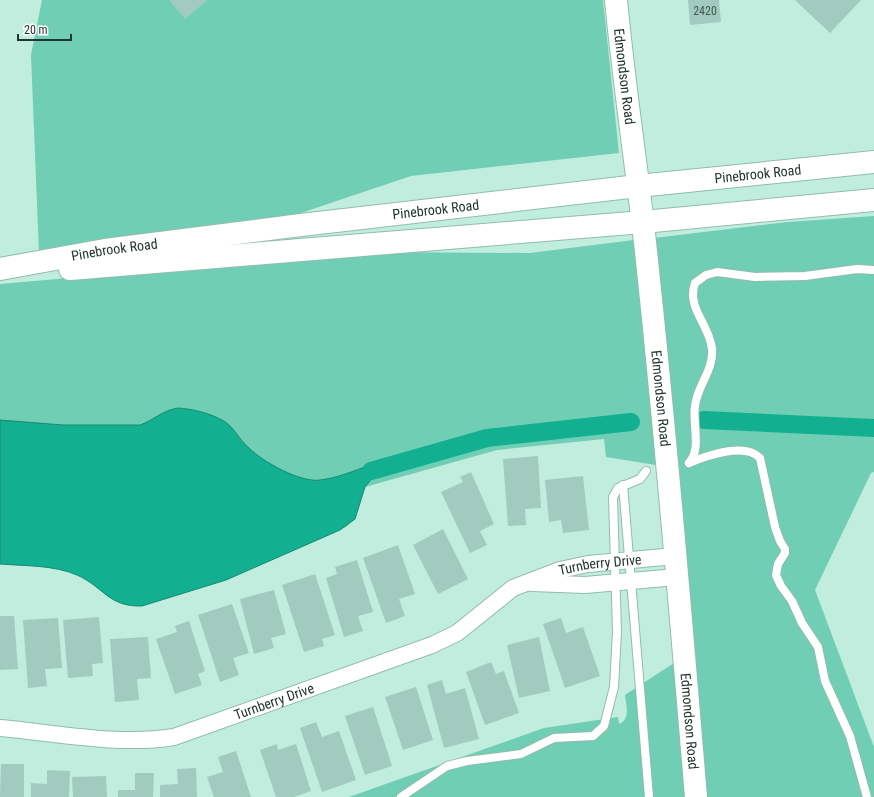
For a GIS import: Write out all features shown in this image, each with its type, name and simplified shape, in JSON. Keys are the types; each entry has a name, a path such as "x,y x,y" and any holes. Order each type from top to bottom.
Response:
{"street":[{"name":"Edmondson Road","path":"616,0 642,222 677,577 696,797"},
{"name":"Pinebrook Road","path":"0,269 105,250 638,186 874,162"},
{"name":"Pinebrook Road","path":"0,275 642,222 874,200"},
{"name":"Turnberry Drive","path":"0,728 121,740 157,740 174,737 432,645 457,633 505,593 526,582 574,566 675,556"},
{"name":"Turnberry Drive","path":"526,582 572,585 677,577"}],"lane":[{"path":"867,797 848,732 825,681 818,646 802,623 792,601 781,586 776,575 778,564 785,553 785,549 780,541 775,527 760,458 756,454 739,450 689,463 694,450 696,399 710,366 712,353 710,341 692,296 695,283 706,275 725,271 755,277 805,276 857,269 874,270"},
{"path":"646,471 640,479 618,488 612,497 622,561 649,797"},
{"path":"401,797 438,771 456,763 512,756 554,738 574,736 587,738 599,733 607,718 614,687 617,632 624,582 622,561 623,485"}],"shaded area":[{"path":"42,0 603,0 619,153 411,176 286,218 39,253 31,55"},
{"path":"874,216 874,472 871,473 815,590 874,747 874,797 706,797 654,238 788,222"},
{"path":"634,240 656,465 606,457 604,439 497,450 365,487 355,519 346,527 226,580 142,606 121,603 114,600 86,580 77,575 59,569 39,566 0,564 0,284 370,252 530,253"},
{"path":"178,408 189,409 212,415 222,420 230,426 245,445 255,454 293,475 303,478 320,480 333,478 370,465 373,477 365,487 355,519 340,530 226,580 142,606 121,603 114,600 86,580 77,575 59,569 39,566 0,564 0,420 63,425 140,425 162,413"},
{"path":"674,663 686,797 349,797 544,728 618,717 619,724 625,719 627,711 625,695"}],"building":[{"path":"169,0 208,0 185,19"},
{"path":"688,0 719,0 721,22 690,25"},
{"path":"795,0 861,0 830,33"},
{"path":"538,456 541,508 525,509 526,525 508,526 503,459"},
{"path":"471,472 494,524 480,531 487,545 470,553 441,492 463,482 460,477"},
{"path":"583,476 589,530 563,533 561,520 549,522 545,480"},
{"path":"443,529 468,579 438,594 413,545"},
{"path":"398,545 415,594 399,599 405,616 386,623 363,558"},
{"path":"357,560 373,612 358,616 363,631 344,637 326,578 337,574 335,567"},
{"path":"315,574 335,635 322,639 324,646 304,652 282,585"},
{"path":"274,590 286,634 271,638 274,648 254,654 240,599"},
{"path":"232,604 249,653 233,658 239,675 220,682 198,615"},
{"path":"0,616 14,616 18,669 0,670"},
{"path":"99,617 103,663 92,664 93,676 68,678 63,620"},
{"path":"58,618 62,668 45,669 47,686 28,688 23,620"},
{"path":"561,618 566,633 583,627 600,676 565,688 543,624"},
{"path":"189,621 205,671 198,674 202,685 175,694 156,639 177,632 175,626"},
{"path":"148,637 151,678 137,679 139,700 115,702 110,639"},
{"path":"539,637 550,691 519,698 507,645"},
{"path":"491,662 496,674 504,671 519,713 485,725 466,672"},
{"path":"442,680 446,694 465,688 479,739 444,748 427,685"},
{"path":"416,687 433,740 403,750 385,697"},
{"path":"373,707 392,766 365,775 345,716"},
{"path":"316,722 322,737 339,731 356,780 322,792 300,728"},
{"path":"277,744 278,750 296,744 311,791 294,797 276,797 260,750"},
{"path":"236,751 251,797 214,797 207,777 223,772 218,757"},
{"path":"1,764 24,764 24,797 0,797"},
{"path":"196,768 197,797 160,797 160,785 178,784 177,769"},
{"path":"47,770 70,771 69,797 31,797 31,783 47,784"},
{"path":"135,773 154,773 153,797 118,797 118,790 135,790"},
{"path":"106,776 107,797 73,797 72,777"}],"waterway":[{"path":"704,420 874,428"},
{"path":"371,471 487,438 631,422"}]}
